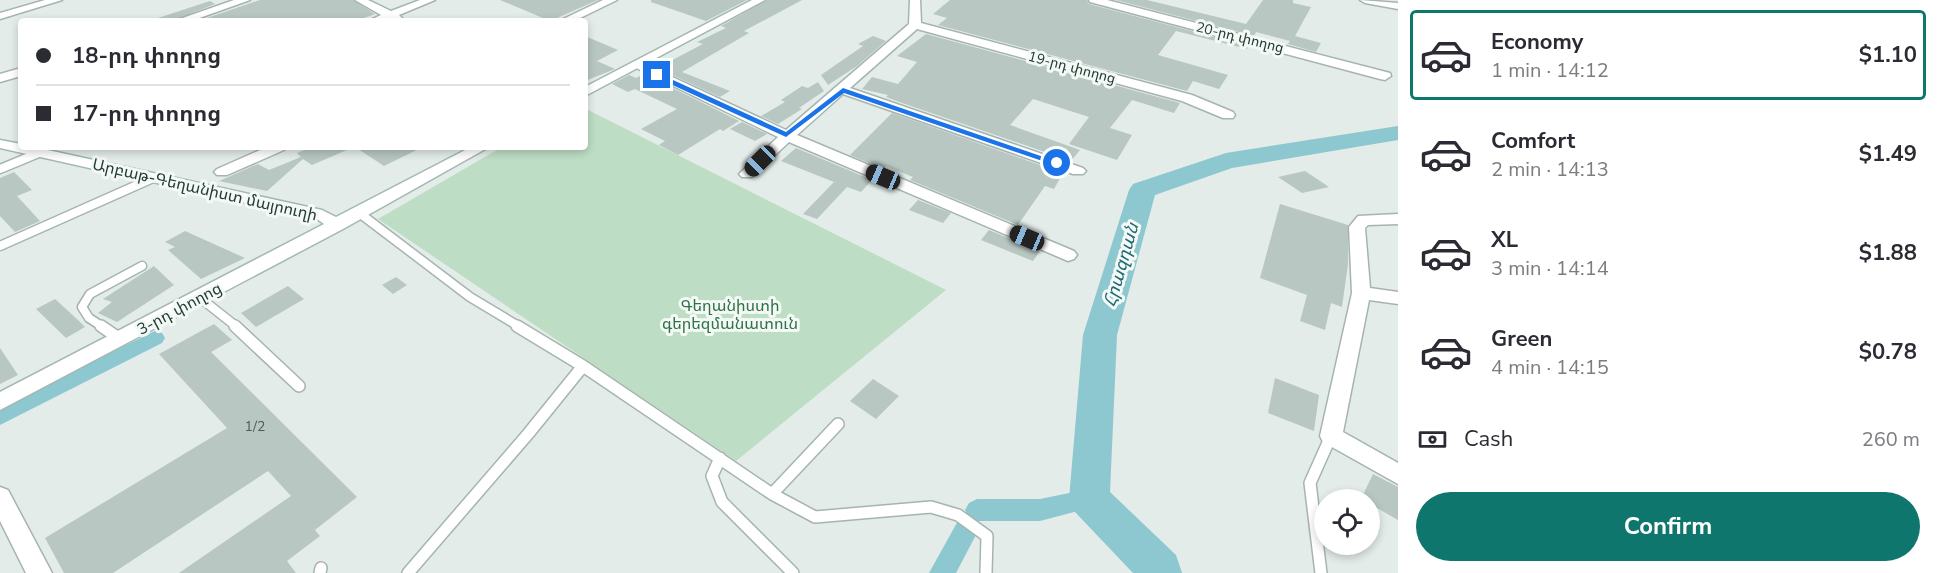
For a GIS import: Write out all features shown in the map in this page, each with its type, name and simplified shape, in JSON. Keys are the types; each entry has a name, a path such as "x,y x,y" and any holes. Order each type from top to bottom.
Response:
{"street":[{"path":"0,16 57,0"},
{"path":"189,18 245,0"},
{"path":"360,0 396,18"},
{"path":"382,18 429,0"},
{"path":"572,18 612,0"},
{"path":"588,90 760,0"},
{"path":"747,174 786,135 843,90 915,25 915,0"},
{"name":"20-րդ փողոց","path":"1094,0 1385,76"},
{"path":"1365,0 1398,6"},
{"name":"19-րդ փողոց","path":"915,25 1187,98 1228,115"},
{"path":"636,65 786,135 1068,255"},
{"path":"0,78 18,73"},
{"path":"843,90 1078,171"},
{"name":"Արբաթ-Գեղանիստ մայրուղի","path":"0,144 18,147"},
{"name":"Արբաթ-Գեղանիստ մայրուղի","path":"38,150 322,215 337,225"},
{"path":"222,172 272,150"},
{"name":"3-րդ փողոց","path":"0,402 476,150"},
{"path":"1398,219 1364,220 1357,227 1361,293 1331,436 1398,474"},
{"path":"1361,293 1398,298"},
{"path":"0,497 39,573"}],"lane":[{"path":"0,169 38,150"},
{"path":"0,246 153,178"},
{"path":"358,212 470,297 583,366 772,494 815,517 931,507 958,514 987,536 986,573"},
{"path":"120,339 89,318 82,307 90,294 142,266"},
{"path":"199,297 227,318 299,386"},
{"path":"408,573 528,435 583,366"},
{"path":"772,494 838,423"},
{"path":"1321,573 1310,483 1331,436"},
{"path":"720,458 712,476 722,502 793,573"}],"green space":[{"name":"Գեղանիստի գերեզմանատուն","path":"588,110 946,290 736,461 378,219 497,150 588,150"}],"building":[{"path":"260,0 353,0 375,14 364,18 207,18"},
{"path":"500,0 598,0 557,18 543,18"},
{"path":"651,0 747,0 706,21 651,2"},
{"path":"767,0 802,0 744,31 749,33 682,72 730,91 720,97 657,68 703,44 697,42 726,28 721,26"},
{"path":"950,0 1087,0 1089,4 1248,46 1247,49 1176,31 1158,55 1228,75 1219,89 1193,81 1187,91 938,25 947,18 933,14"},
{"path":"1116,0 1147,0 1246,24 1263,0 1293,0 1293,3 1311,7 1295,36 1321,43 1316,52 1288,44 1290,41 1256,32 1254,36"},
{"path":"210,1 215,4 180,18 158,18"},
{"path":"926,34 1180,103 1174,113 1132,100 1110,128 1132,135 1117,160 1069,144 1089,117 1033,99 1010,125 1080,150 1071,161 886,97 888,95 862,89 872,77 898,84 917,62 897,56"},
{"path":"873,36 886,41 857,66 828,85 821,75 863,46 858,44"},
{"path":"588,37 618,50 597,61 615,69 588,80"},
{"path":"644,74 739,121 723,131 720,129 678,155 659,145 665,141 641,129 677,109 635,89 628,92 612,84 629,75 636,78"},
{"path":"818,82 824,91 799,108 802,109 778,124 761,116 785,102 781,100 802,86 808,88"},
{"path":"892,113 1063,173 1054,189 1045,186 1018,225 910,180 913,177 886,166 883,169 850,155"},
{"path":"742,122 767,134 755,141 730,129"},
{"path":"796,148 872,180 861,192 847,187 817,219 803,214 834,182 781,161"},
{"path":"304,150 347,150 312,165 303,159 267,191 219,181 258,164 269,170 301,157 297,153"},
{"path":"360,150 417,150 384,166"},
{"path":"1305,171 1329,187 1302,193 1278,177"},
{"path":"14,172 32,190 17,196 40,221 15,232 0,216 0,178"},
{"path":"918,200 951,213 943,223 909,210"},
{"path":"1280,204 1348,225 1348,264 1342,307 1331,303 1325,330 1300,321 1307,295 1260,278"},
{"path":"989,230 1040,251 1033,261 981,240"},
{"path":"185,231 245,258 201,279 168,250 175,247 165,242"},
{"path":"154,266 174,285 117,322 98,313 112,302 103,299"},
{"path":"396,277 407,285 393,294 382,285"},
{"path":"288,286 304,299 256,327 241,313"},
{"path":"55,299 85,327 66,338 36,309"},
{"path":"214,324 232,340 211,352 357,497 315,530 320,536 287,561 296,573 179,573 291,496 268,471 113,573 64,573 45,538 227,428 159,354"},
{"path":"0,348 18,375 0,384"},
{"path":"1275,378 1319,395 1314,431 1268,413"},
{"path":"873,379 899,396 876,419 850,401"},
{"path":"1373,474 1398,487 1398,520 1380,510 1380,489 1366,489"}],"waterway":[{"name":"Հրազդան","path":"1160,573 1160,570 1089,499 1100,335 1143,190 1226,161 1398,133"},
{"path":"0,416 155,338"},
{"path":"977,510 1040,510 1089,499"},
{"path":"942,573 967,529"},
{"path":"1160,570 1169,573"}],"route":[{"path":"657,75 786,135 843,90 1057,163"}]}
